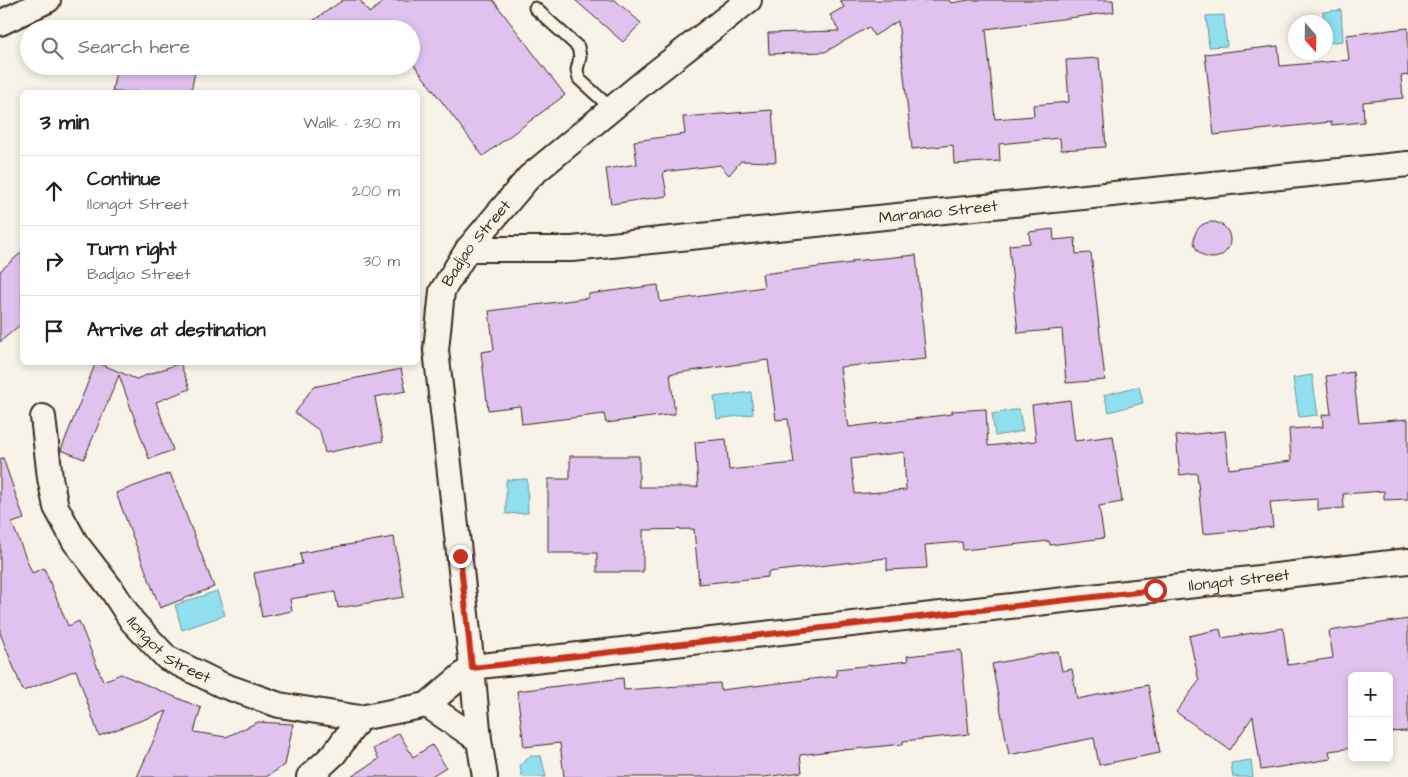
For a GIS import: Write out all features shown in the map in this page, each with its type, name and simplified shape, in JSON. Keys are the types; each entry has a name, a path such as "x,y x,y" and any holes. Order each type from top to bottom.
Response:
{"street":[{"path":"0,23 21,6 48,0"},
{"name":"Badjao Street","path":"485,777 479,740 436,350 442,291 468,249 529,177 749,0"},
{"name":"Maranao Street","path":"468,249 572,249 1408,164"},
{"name":"Ilongot Street","path":"43,417 50,478 59,513 75,542 112,590 132,621 167,658 222,685 279,705 360,718 427,705 472,668 1408,560"},
{"path":"427,705 479,740"},
{"path":"309,777 334,754 360,718"}],"lane":[{"path":"535,8 578,47 580,57 577,70 579,79 612,109"}],"water":[{"path":"1341,10 1343,41 1333,42 1333,15 1323,15 1323,12"},
{"path":"1224,15 1227,46 1209,47 1206,16"},
{"path":"1312,375 1318,415 1299,417 1293,378"},
{"path":"1139,386 1143,403 1109,412 1104,395"},
{"path":"751,392 753,414 717,419 714,397"},
{"path":"1019,409 1023,431 995,436 992,414"},
{"path":"527,479 528,513 506,514 506,480"},
{"path":"217,591 225,615 182,630 175,605"},
{"path":"531,756 541,756 546,777 522,777 520,765"},
{"path":"1251,760 1253,777 1233,777 1231,763"}],"building":[{"path":"343,0 360,0 369,13 386,0 493,0 565,95 483,156 420,73 420,20 314,20"},
{"path":"575,0 615,0 641,23 623,42"},
{"path":"840,0 949,0 951,3 969,0 1113,0 1114,12 986,29 995,119 1034,116 1033,105 1069,102 1066,60 1099,58 1106,147 1061,150 1060,138 999,144 1000,161 954,164 953,145 912,149 898,21 874,36 869,27 825,52 769,54 768,33 839,31 830,15 844,7"},
{"path":"1408,28 1408,75 1401,76 1403,98 1363,102 1364,122 1331,125 1331,122 1214,135 1205,54 1278,46 1280,66 1349,60 1346,35"},
{"path":"115,75 194,75 191,90 112,90"},
{"path":"772,110 776,162 741,161 729,175 720,165 663,172 667,196 611,204 606,169 637,164 634,141 685,134 683,117"},
{"path":"1212,222 1219,223 1225,227 1229,233 1229,247 1225,253 1219,257 1212,258 1205,257 1199,253 1195,247 1194,240 1195,233 1199,227 1205,223"},
{"path":"1053,229 1054,240 1075,238 1076,254 1091,253 1105,380 1066,383 1062,329 1018,333 1009,245 1030,243 1029,232"},
{"path":"20,254 20,325 0,342 0,271"},
{"path":"916,255 926,359 840,367 849,427 952,414 952,411 986,409 988,446 1036,441 1032,405 1070,400 1075,441 1113,436 1122,502 1099,506 1104,538 1050,545 1049,541 963,550 962,542 925,545 927,568 887,570 887,558 768,572 768,577 699,584 694,529 643,530 643,572 597,572 597,553 548,553 548,479 570,479 570,456 639,456 639,487 698,487 695,442 726,439 729,470 794,463 788,419 776,420 768,360 670,374 675,414 606,423 604,414 522,424 520,406 488,410 481,352 494,350 489,311 588,298 588,294 658,285 660,302 764,287 762,274 852,263 852,261","holes":["904,452 906,490 855,494 851,459"]},
{"path":"95,365 103,365 136,379 174,365 181,365 190,389 156,402 173,450 149,459 119,375 84,459 61,450"},
{"path":"401,369 406,391 375,397 383,441 325,453 320,431 295,413 313,387"},
{"path":"1353,372 1359,423 1408,419 1408,499 1384,500 1384,491 1343,494 1344,508 1318,510 1318,499 1270,502 1273,527 1203,534 1197,473 1180,475 1176,436 1225,431 1229,469 1291,461 1289,429 1323,427 1322,415 1331,414 1326,376"},
{"path":"3,458 24,519 12,523 32,573 44,568 68,626 79,621 103,681 121,674 201,708 194,732 226,737 258,722 293,724 285,765 266,777 137,777 167,711 99,736 76,670 23,691 0,633 0,459"},
{"path":"170,473 214,587 160,608 116,493"},
{"path":"394,537 404,597 338,608 335,592 290,599 292,611 262,617 254,573 302,564 300,553"},
{"path":"1408,619 1408,731 1393,732 1393,672 1348,672 1348,749 1329,751 1331,759 1261,770 1253,716 1230,750 1176,712 1199,681 1189,636 1220,629 1222,638 1283,628 1288,665 1333,658 1329,631"},
{"path":"961,650 969,734 903,741 903,744 800,755 802,772 764,777 564,777 560,743 524,747 517,691 623,678 624,690 720,683 721,690 837,676 836,669 908,661 907,656"},
{"path":"1058,651 1062,671 1072,669 1077,699 1148,685 1160,753 1099,765 1094,738 1009,755 992,664"},
{"path":"399,733 413,757 432,745 446,767 430,777 351,777 379,759 373,749"}],"route":[{"path":"460,556 472,668 1155,590"}]}
